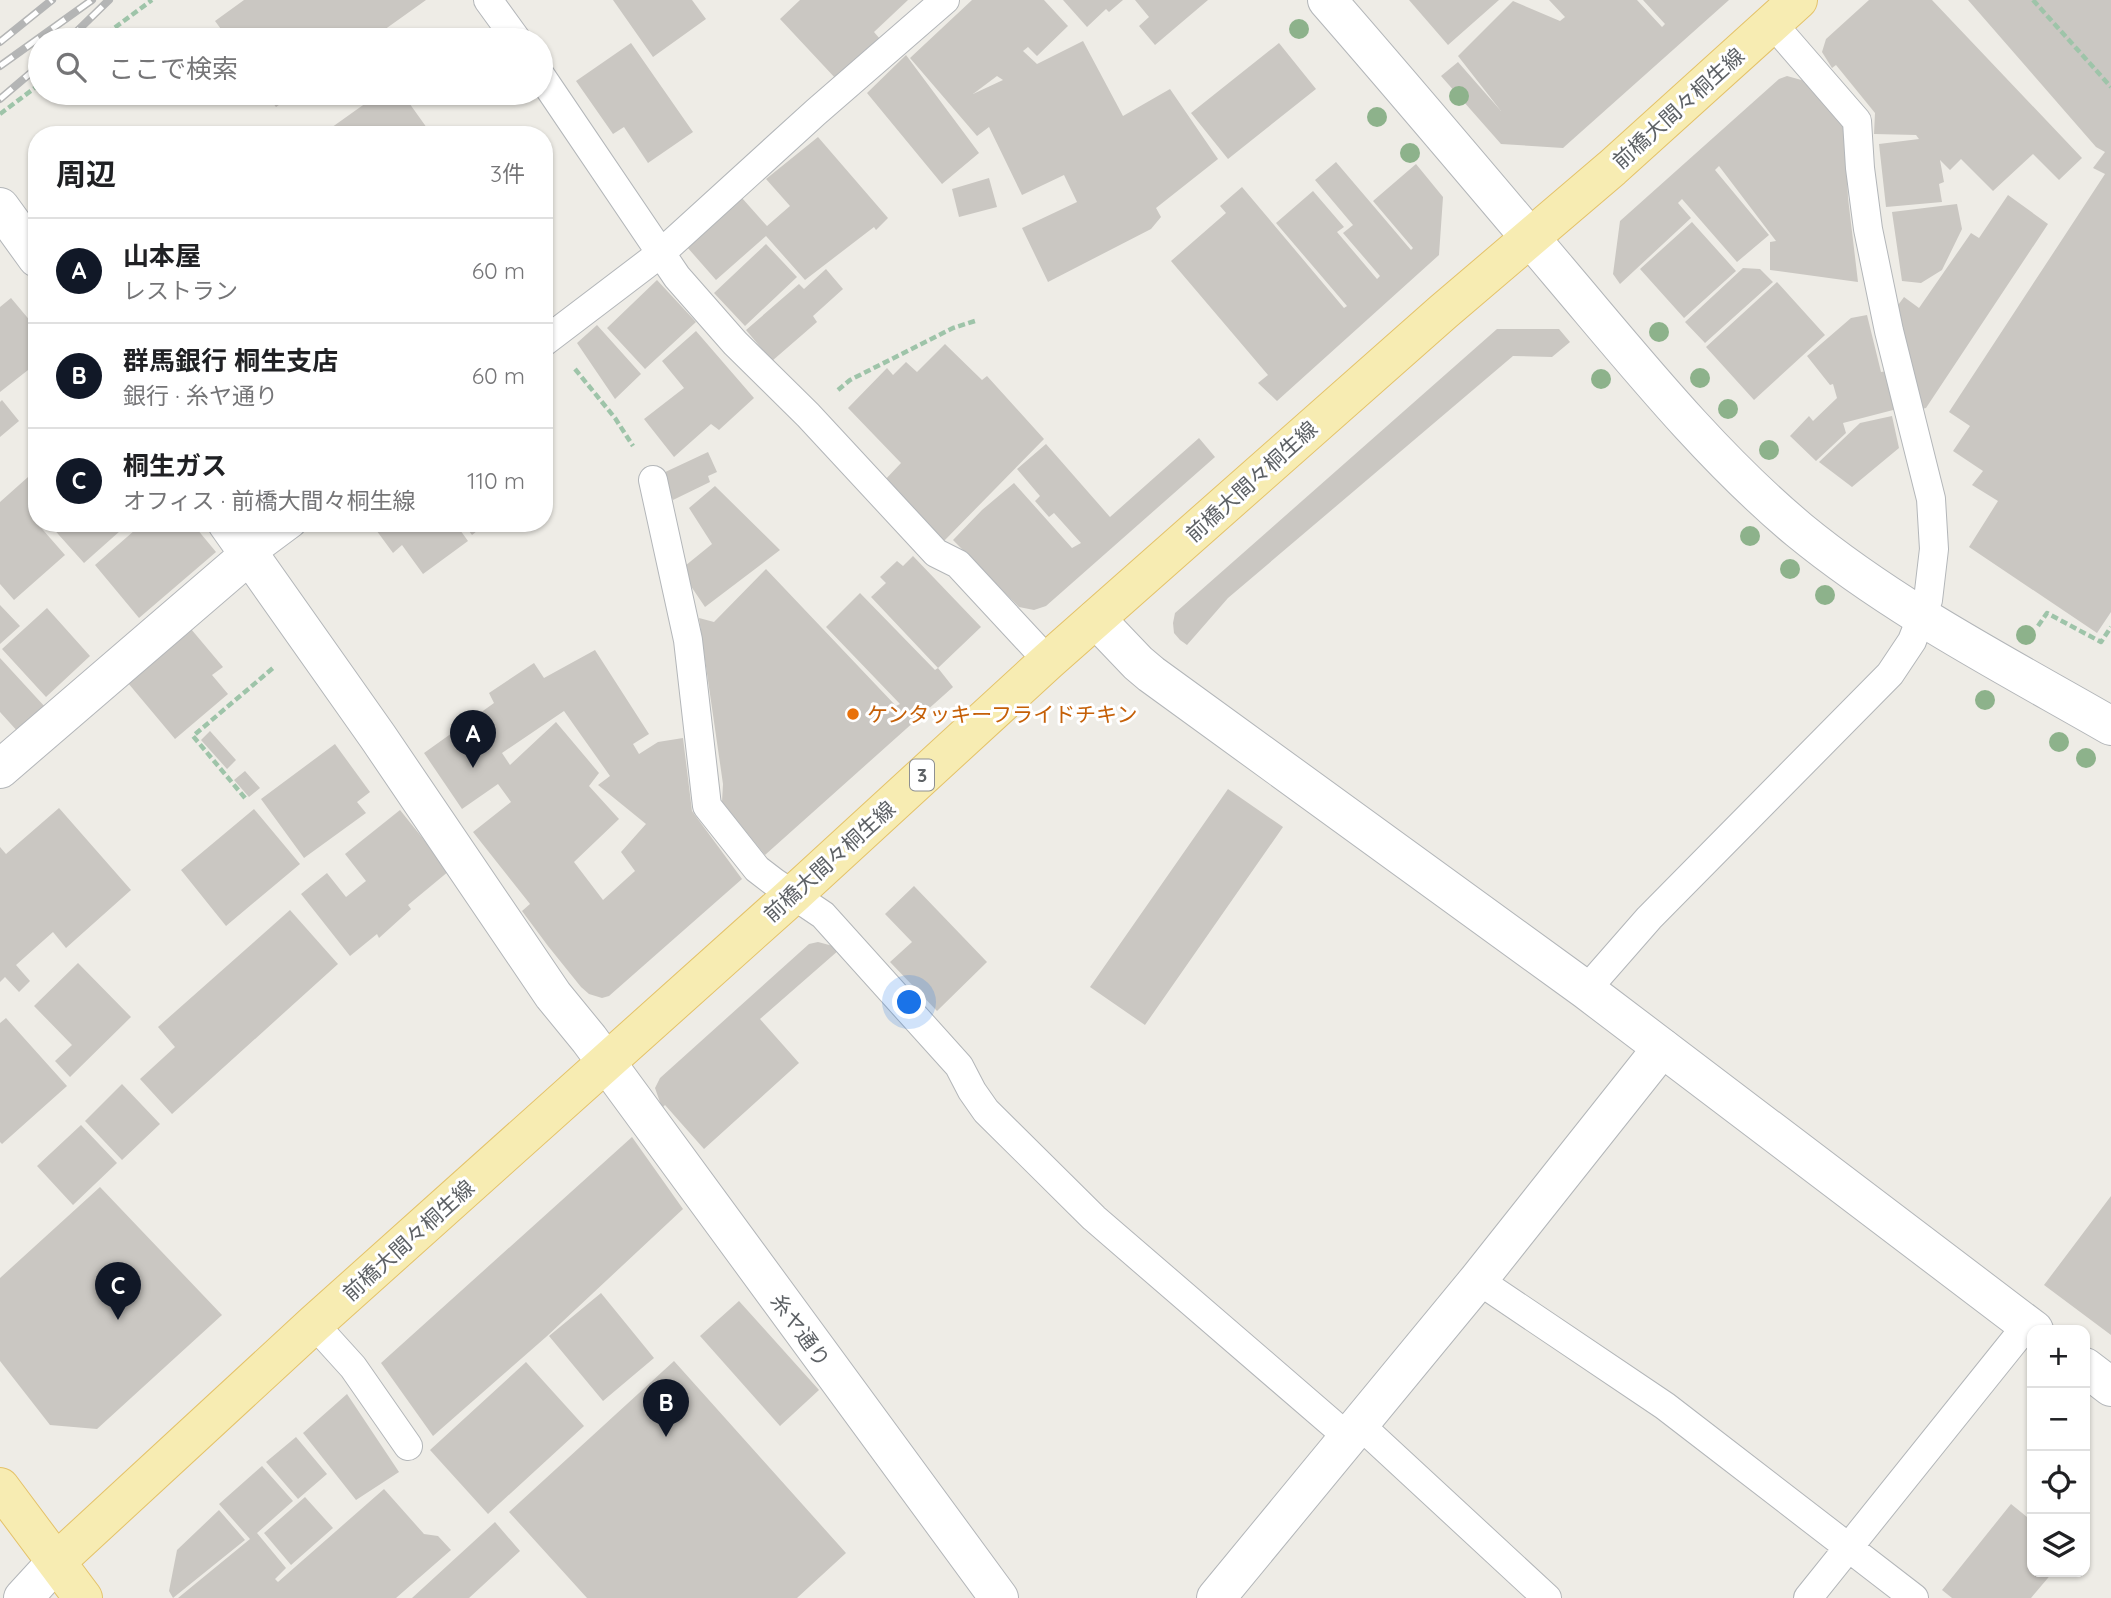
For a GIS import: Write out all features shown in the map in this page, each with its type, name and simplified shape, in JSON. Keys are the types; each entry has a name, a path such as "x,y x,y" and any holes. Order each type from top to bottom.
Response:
{"main road":[{"name":"前橋大間々桐生線","path":"56,1562 314,1324 793,895 1048,661 1443,312 1531,239 1785,11"},
{"path":"0,1487 83,1598"}],"street":[{"path":"1327,0 1658,387 1763,497 1826,551 1923,617 2111,726"},
{"path":"0,207 28,246"},
{"name":"糸ヤ通り","path":"233,532 554,995 606,1061 648,1122 999,1598"},
{"path":"0,769 249,555"},
{"path":"1096,619 1152,674 1586,990 2027,1325"},
{"path":"1216,1598 1478,1280 1662,1048"},
{"path":"2090,1371 2111,1387"},
{"path":"23,1598 56,1562"}],"lane":[{"path":"488,0 508,28"},
{"path":"553,335 661,253 816,112 945,0"},
{"path":"1586,990 1649,918 1891,674 1912,641 1927,600 1934,549 1931,499 1889,331 1868,229 1857,121 1785,11"},
{"path":"553,94 677,277 735,343 808,415 936,553 958,564 1048,661"},
{"path":"653,480 688,640 707,806 757,869 823,915 959,1066 986,1111 1094,1218 1355,1431 1547,1598"},
{"path":"249,555 280,532"},
{"path":"1478,1280 1665,1405 1914,1598"},
{"path":"314,1324 353,1367 408,1446"},
{"path":"1808,1598 2027,1333"}],"path":[{"path":"114,28 152,0"},
{"path":"2033,0 2111,87"},
{"path":"0,114 28,93"},
{"path":"808,415 850,380 953,328 978,320"},
{"path":"553,347 615,418 653,480"},
{"path":"2038,626 2047,613 2101,642 2111,627"},
{"path":"245,798 193,736 308,639"}],"building":[{"path":"244,0 426,0 387,28 220,28 215,21"},
{"path":"613,0 692,0 706,19 653,57"},
{"path":"800,0 908,0 874,32 880,39 837,80 780,19"},
{"path":"972,0 1044,0 1068,26 1037,56 1028,47 1023,51 1037,64 1083,41 1123,116 1170,89 1218,159 1156,208 1161,217 1151,229 1048,282 1022,228 1077,202 1064,175 1022,195 989,127 977,136 910,58","holes":["997,76 1003,80 973,94"]},
{"path":"1063,0 1123,0 1109,12 1106,9 1087,27"},
{"path":"1135,0 1208,0 1155,45 1139,26 1149,17"},
{"path":"1409,0 1499,0 1448,45"},
{"path":"1549,0 1637,0 1662,27 1665,24 1643,0 1729,0 1563,148 1501,144 1441,76 1458,62 1501,111 1458,56 1513,1 1560,21 1565,17"},
{"path":"1869,0 1932,0 2082,158 2059,180 2033,154 1993,191 1961,159 1950,170 1940,160 1944,182 1939,184 1942,202 1886,207 1879,144 1919,139 1916,135 1874,134 1875,113 1836,65 1832,68 1822,52 1826,39"},
{"path":"1968,0 2111,0 2111,612 2097,633 1969,547 1998,501 1972,485 1983,471 1953,451 1970,426 1949,412 2105,174 2093,168 2105,152 2096,147"},
{"path":"631,43 693,132 648,163 624,127 613,134 576,81"},
{"path":"1279,43 1316,89 1228,159 1191,113"},
{"path":"906,55 979,153 942,184 867,93"},
{"path":"1787,76 1805,81 1845,129 1848,198 1858,282 1770,270 1770,242 1776,241 1719,166 1715,170 1769,235 1737,262 1682,199 1678,203 1691,218 1620,284 1613,274 1620,221 1779,79"},
{"path":"363,105 411,105 426,126 334,126"},
{"path":"818,137 888,218 876,230 874,227 805,280 766,236 716,280 687,247 742,198 767,226 790,206 766,179"},
{"path":"1336,162 1411,250 1413,248 1373,201 1416,164 1443,197 1439,255 1277,401 1258,383 1268,375 1171,261 1226,213 1220,206 1242,187 1344,308 1347,306 1276,223 1313,191 1344,227 1337,232 1377,279 1380,276 1343,233 1353,225 1315,180"},
{"path":"989,178 997,207 959,217 952,189"},
{"path":"2008,195 2048,224 1926,408 1917,410 1893,312 1904,297 1919,308 1971,233 1979,238"},
{"path":"1957,204 1962,229 1942,270 1921,283 1902,281 1892,212"},
{"path":"1692,222 1736,271 1684,318 1640,269"},
{"path":"766,244 797,277 745,326 714,293"},
{"path":"1743,268 1760,269 1773,282 1705,343 1685,322"},
{"path":"826,269 843,289 813,316 817,322 772,361 746,330 799,284 804,289"},
{"path":"657,280 696,322 645,369 607,328"},
{"path":"1777,282 1825,335 1754,400 1706,347"},
{"path":"11,298 28,318 28,370 0,392 0,307"},
{"path":"1867,315 1881,372 1888,371 1897,409 1843,423 1846,433 1816,461 1790,436 1809,416 1813,421 1837,398 1833,384 1830,385 1807,356 1851,318"},
{"path":"597,325 641,374 615,399 577,343"},
{"path":"1497,329 1559,329 1570,342 1552,357 1513,356 1228,598 1187,645 1180,640 1174,633 1175,613"},
{"path":"696,331 754,398 719,430 711,424 674,457 644,419 684,388 662,361"},
{"path":"945,344 982,380 987,376 1044,439 944,541 883,482 901,463 848,408 887,368 893,375 906,362 917,372"},
{"path":"2,400 19,421 0,437 0,402"},
{"path":"1892,416 1899,448 1852,487 1819,462 1860,423"},
{"path":"1199,438 1215,457 1046,606 1034,610 1019,607 953,540 982,510 1014,483 1072,548 1081,543 1054,513 1049,517 1035,501 1040,496 1017,469 1046,444 1110,517"},
{"path":"708,452 717,472 708,476 710,482 673,500 661,474"},
{"path":"28,477 28,532 45,532 65,555 14,600 0,584 0,502"},
{"path":"715,486 780,550 705,607 680,570 712,544 689,508"},
{"path":"56,532 119,532 84,563"},
{"path":"133,532 199,532 216,552 139,618 95,565"},
{"path":"378,532 462,532 468,541 423,574 402,545 393,553"},
{"path":"913,556 981,627 938,668 871,597 886,583 880,577 897,561 903,566"},
{"path":"766,569 896,706 900,704 826,627 860,593 935,670 938,668 953,687 765,855 722,802 723,784 699,618 714,622"},
{"path":"0,605 20,626 0,644"},
{"path":"47,608 90,656 46,697 2,649"},
{"path":"191,629 223,667 212,675 228,694 175,739 128,683"},
{"path":"595,650 649,734 633,744 639,754 658,742 683,738 692,811 742,879 609,996 602,998 589,994 581,987 548,946 522,911 530,904 473,832 511,802 498,784 462,809 424,753 494,703 489,693 534,663 544,678","holes":["564,711 610,776 598,785 646,824 621,852 635,871 603,900 574,862 619,819 589,786 599,773 556,722 510,765 502,753"]},
{"path":"0,658 46,708 19,733 0,712"},
{"path":"210,731 236,760 227,769 201,740"},
{"path":"335,744 370,792 357,802 366,813 304,858 261,799"},
{"path":"245,771 260,788 249,797 234,780"},
{"path":"1228,789 1283,827 1145,1025 1090,987"},
{"path":"59,808 131,890 66,948 53,932 16,965 30,981 19,992 5,977 0,982 0,847 6,854"},
{"path":"254,809 300,864 226,926 181,870"},
{"path":"400,810 449,871 408,905 411,909 379,938 377,934 350,956 301,894 327,873 346,897 366,881 345,854"},
{"path":"914,886 987,962 937,1011 890,962 912,942 885,914"},
{"path":"290,910 338,964 172,1114 140,1079 175,1047 158,1027"},
{"path":"818,942 839,950 760,1019 799,1063 704,1149 665,1105 662,1108 655,1088 660,1078 809,944"},
{"path":"78,963 131,1017 70,1077 55,1061 72,1045 34,1006"},
{"path":"6,1018 67,1086 2,1144 0,1023"},
{"path":"122,1084 160,1124 122,1160 85,1121"},
{"path":"81,1125 117,1163 73,1205 37,1166"},
{"path":"632,1137 683,1209 546,1337 433,1436 381,1363"},
{"path":"100,1187 222,1315 97,1429 50,1425 0,1361 0,1278"},
{"path":"2111,1196 2111,1335 2044,1285"},
{"path":"601,1293 654,1358 603,1401 549,1336"},
{"path":"739,1301 819,1390 780,1426 700,1336"},
{"path":"674,1361 846,1553 797,1598 587,1598 509,1512"},
{"path":"526,1362 584,1426 488,1514 430,1450"},
{"path":"347,1394 399,1472 356,1500 303,1433"},
{"path":"296,1437 327,1474 298,1499 266,1462"},
{"path":"262,1466 293,1501 257,1533 286,1568 275,1579 278,1582 384,1489 424,1534 438,1536 451,1550 396,1598 178,1598 250,1539 219,1504"},
{"path":"305,1497 333,1528 291,1565 264,1533"},
{"path":"2011,1504 2027,1517 2027,1577 2049,1577 2031,1598 1952,1598 1942,1590"},
{"path":"219,1510 245,1540 173,1598 169,1591 177,1550"},
{"path":"495,1522 520,1551 469,1598 412,1598"}],"railway":[{"path":"0,42 52,0"},
{"path":"53,28 92,0"},
{"path":"80,28 109,0"},
{"path":"0,66 28,46"},
{"path":"0,99 28,75"}],"place":[{"name":"ケンタッキーフライドチキン","path":"853,714"},
{"name":"山本屋","path":"473,768"},
{"name":"桐生ガス","path":"118,1320"},
{"name":"群馬銀行 桐生支店","path":"666,1437"}]}
